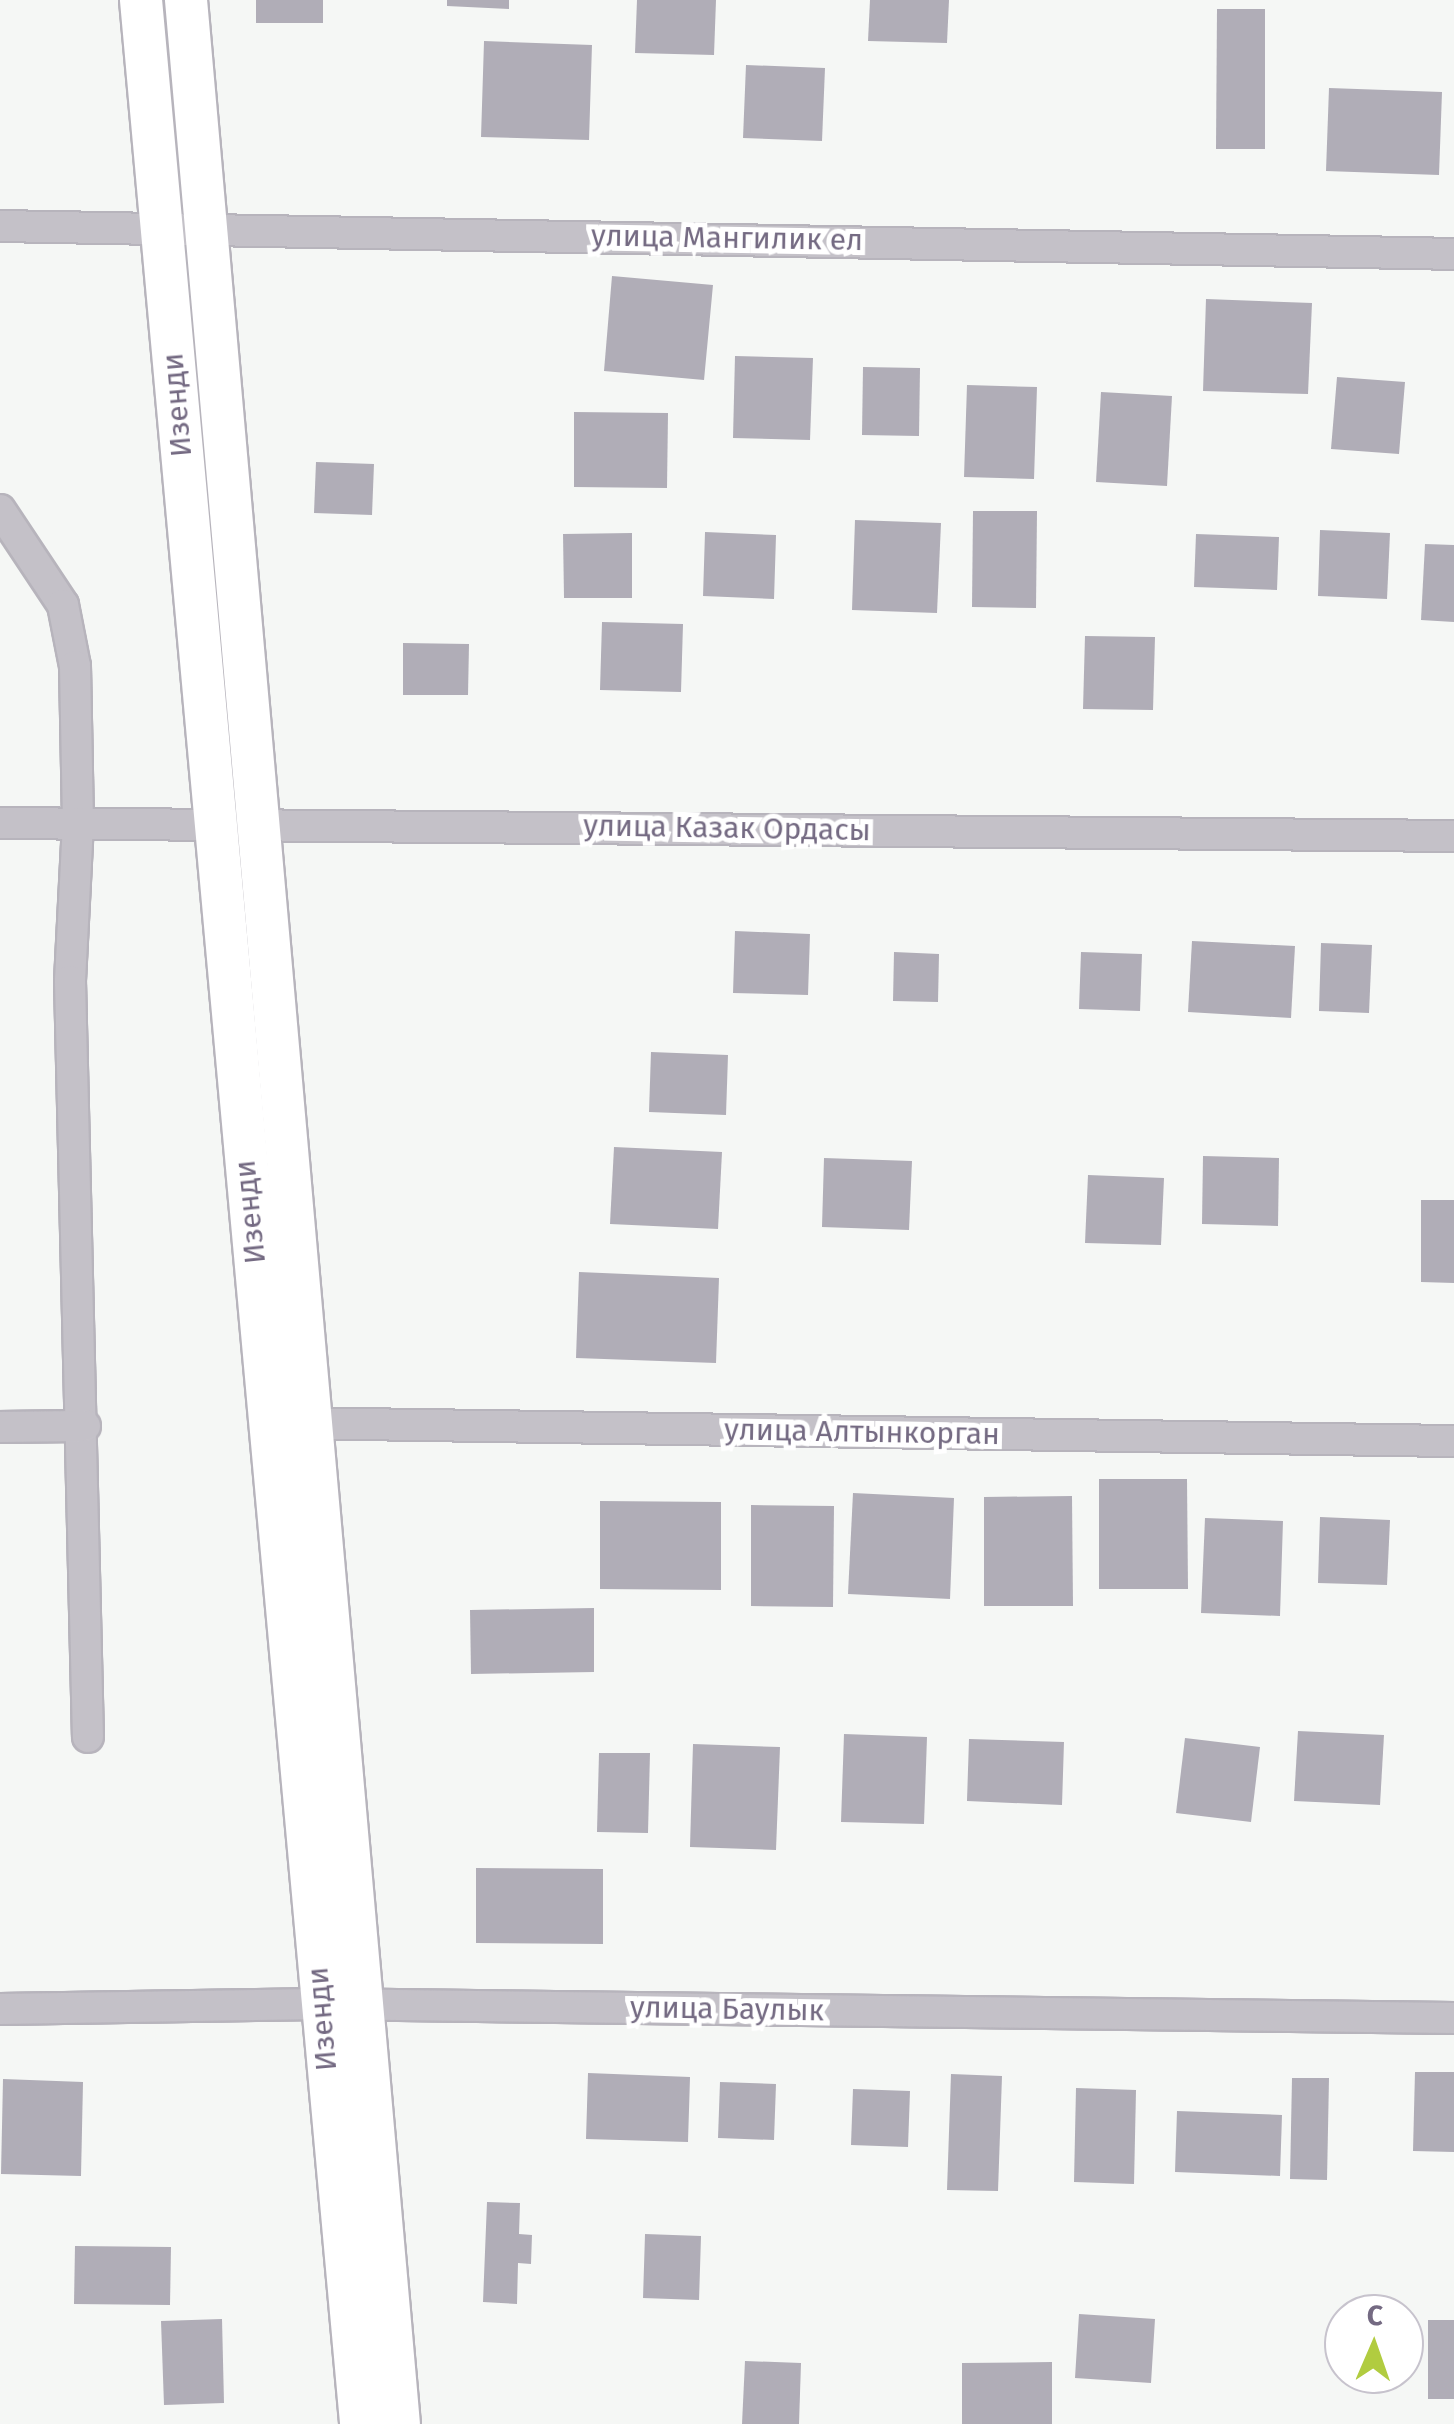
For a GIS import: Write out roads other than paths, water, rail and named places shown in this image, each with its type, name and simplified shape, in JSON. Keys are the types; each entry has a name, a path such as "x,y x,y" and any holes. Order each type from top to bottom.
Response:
{"street":[{"name":"Изенди","path":"141,0 212,822 290,1423"},
{"name":"Изенди","path":"186,0 262,822 290,1423 341,2004 360,2424"},
{"name":"улица Мангилик ел","path":"0,226 162,226 1454,254"},
{"path":"0,510 64,605 75,666 78,822 70,981 85,1426 88,1737"},
{"name":"улица Казак Ордасы","path":"0,823 262,822 1454,836"},
{"name":"улица Алтынкорган","path":"290,1423 1454,1442"},
{"path":"0,1427 85,1426"},
{"name":"Изенди","path":"341,2004 399,2424"},
{"name":"улица Баулык","path":"0,2008 341,2004 1454,2018"}]}
